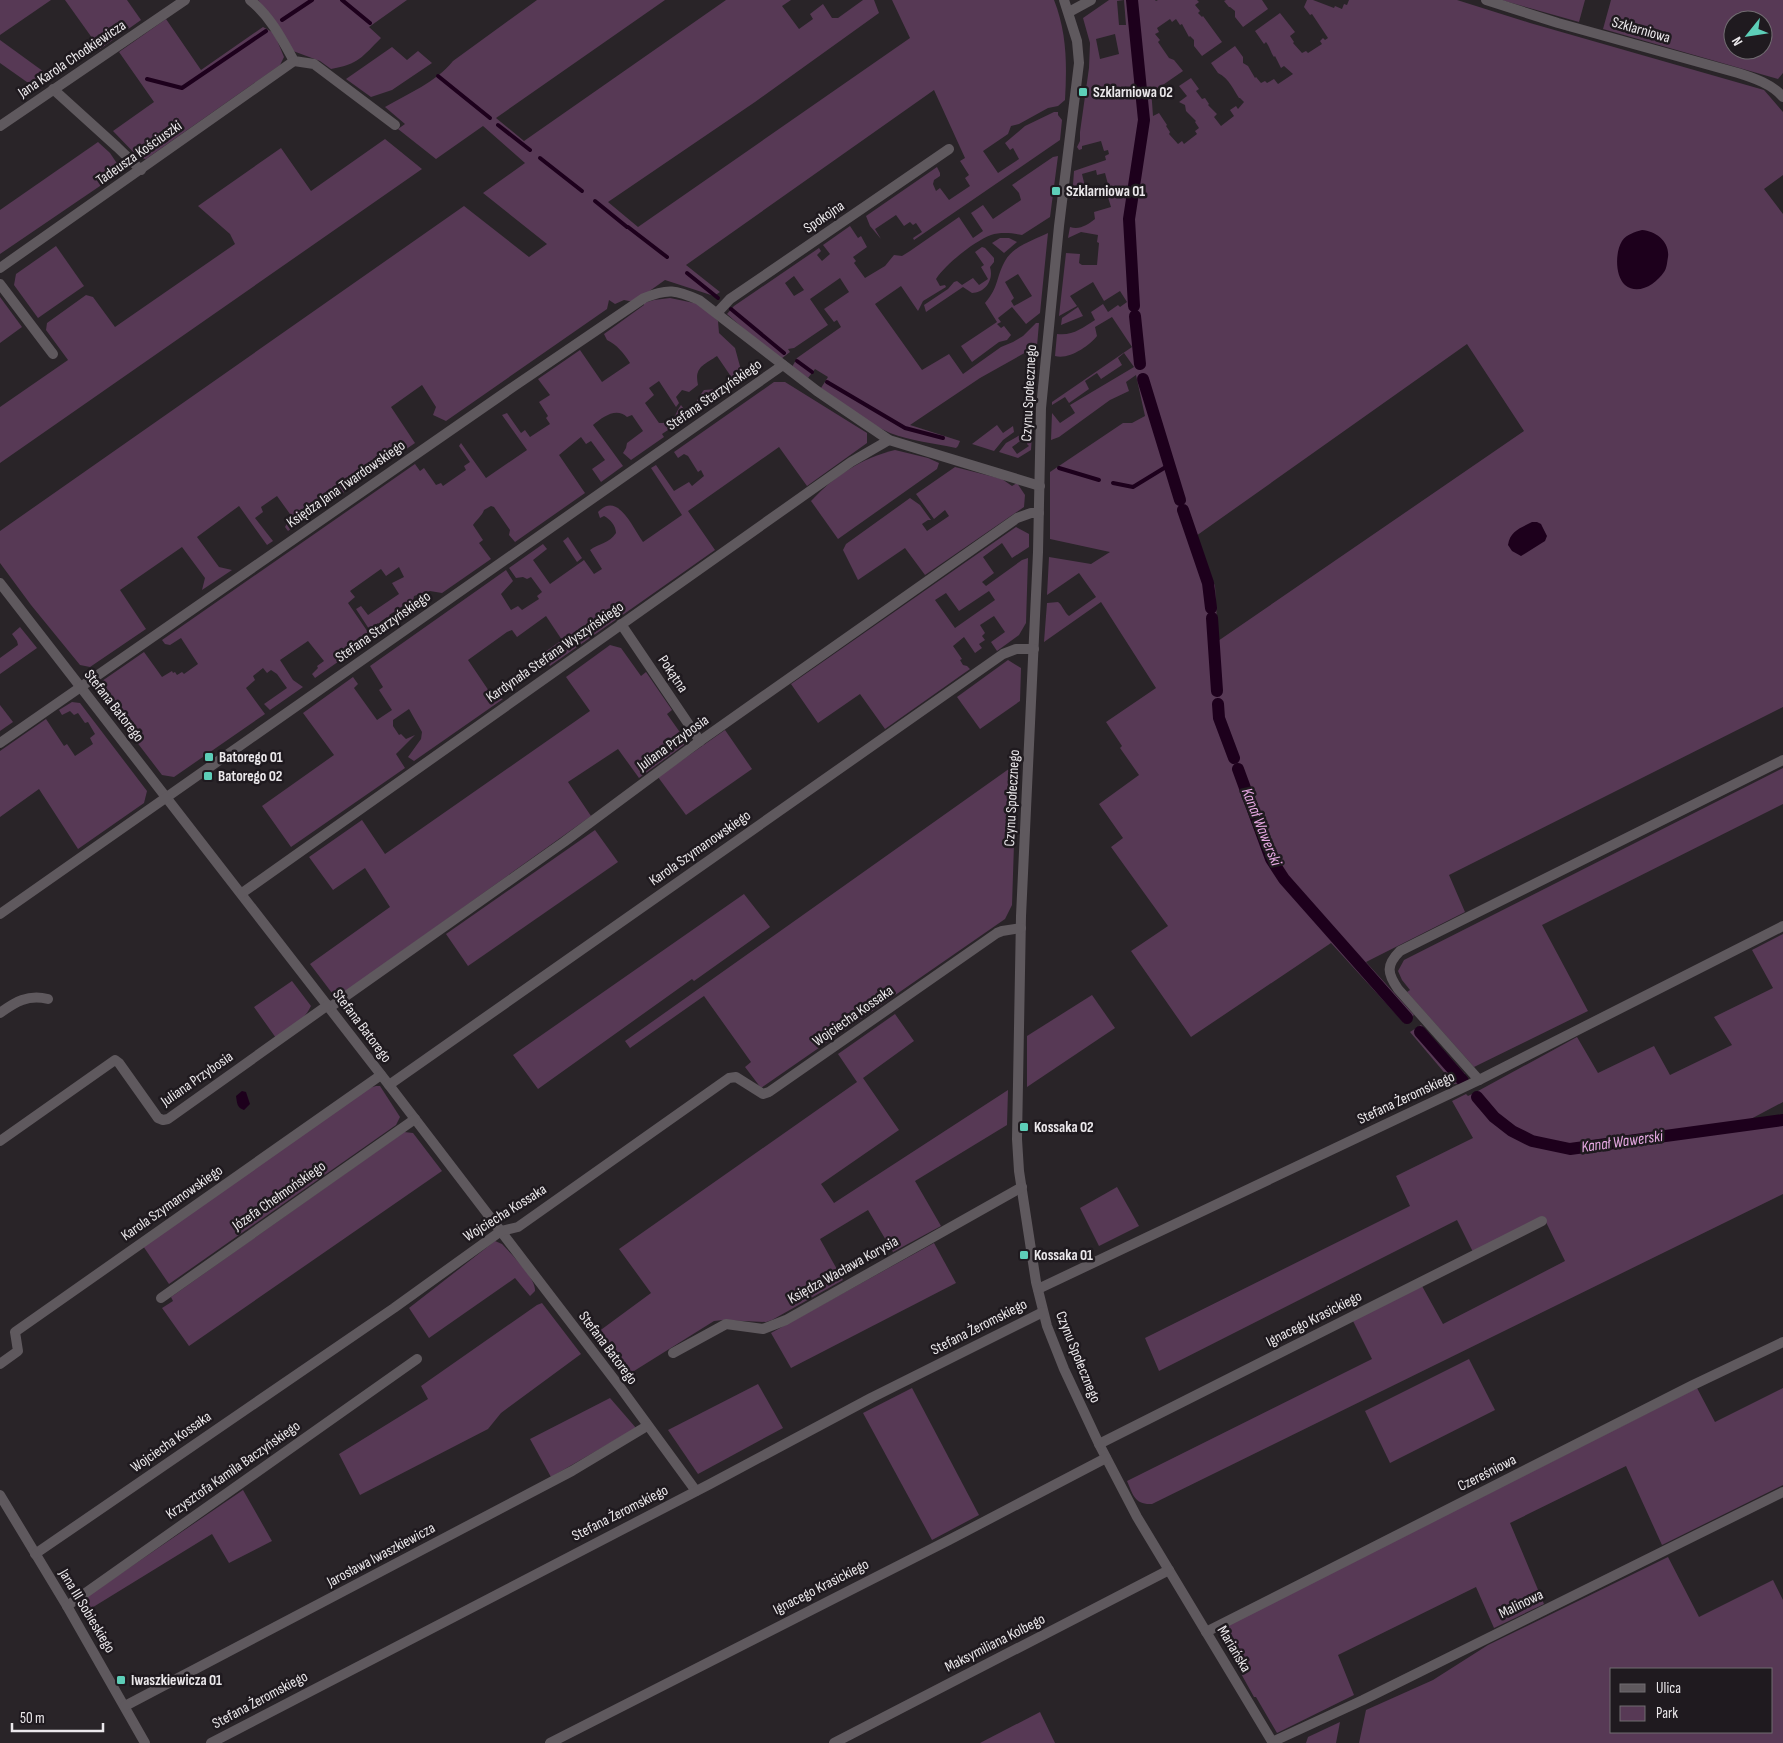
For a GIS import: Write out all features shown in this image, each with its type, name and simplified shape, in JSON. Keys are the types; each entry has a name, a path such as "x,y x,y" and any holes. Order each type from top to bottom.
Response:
{"street":[{"name":"Jana Karola Chodkiewicza","path":"0,126 185,0"},
{"path":"250,0 262,10 284,41 294,61 314,64 395,125"},
{"name":"Czynu Społecznego","path":"1064,0 1077,41 1079,63 1041,408 1034,649 1021,928 1017,1139 1022,1187 1038,1289 1048,1331 1106,1458 1145,1531 1169,1570"},
{"path":"1069,12 1091,0"},
{"name":"Szklarniowa","path":"1486,0 1745,75 1777,91 1783,97"},
{"name":"Tadeusza Kościuszki","path":"0,268 294,61"},
{"path":"53,89 118,147 140,170"},
{"name":"Spokojna","path":"718,313 730,299 950,149"},
{"path":"0,284 53,354"},
{"name":"Księdza Jana Twardowskiego","path":"0,742 513,386 644,298 660,291 679,292 699,300 718,313"},
{"name":"Stefana Starzyńskiego","path":"718,313 816,391 889,440 1040,486"},
{"name":"Stefana Starzyńskiego","path":"0,914 783,365"},
{"name":"Kardynała Stefana Wyszyńskiego","path":"242,893 851,462 889,440"},
{"name":"Juliana Przybosia","path":"0,1141 115,1060 158,1118 166,1120 564,842 700,740 1017,518 1030,513 1039,514"},
{"name":"Stefana Batorego","path":"0,582 242,893 620,1387 696,1491"},
{"name":"Pokątna","path":"621,624 700,740"},
{"name":"Karola Szymanowskiego","path":"389,1085 1003,654 1016,649 1034,649"},
{"path":"1479,1080 1391,980 1388,969 1392,959 1400,951 1783,760"},
{"name":"Stefana Żeromskiego","path":"1038,1289 1479,1080 1783,926"},
{"name":"Wojciecha Kossaka","path":"35,1554 394,1308 500,1231 518,1227 729,1078 736,1077 763,1094 769,1092 997,934 1002,931 1021,928"},
{"path":"0,1013 18,1001 38,996 48,999"},
{"name":"Karola Szymanowskiego","path":"0,1364 18,1351 15,1332 381,1075"},
{"name":"Józefa Chełmońskiego","path":"162,1298 414,1119"},
{"name":"Księdza Wacława Korysia","path":"673,1353 726,1324 763,1329 786,1320 1022,1187"},
{"name":"Ignacego Krasickiego","path":"1099,1444 1542,1221"},
{"name":"Stefana Żeromskiego","path":"211,1743 696,1491 870,1398 1043,1312"},
{"name":"Czereśniowa","path":"1206,1632 1693,1385 1783,1342"},
{"name":"Krzysztofa Kamila Baczyńskiego","path":"67,1606 417,1360"},
{"name":"Jarosława Iwaszkiewicza","path":"125,1706 546,1485 648,1426"},
{"name":"Ignacego Krasickiego","path":"550,1743 1106,1458"},
{"name":"Malinowa","path":"1272,1743 1783,1492"},
{"name":"Jana III Sobieskiego","path":"0,1495 67,1606 145,1743"},
{"name":"Mariańska","path":"1169,1570 1272,1743"},
{"name":"Maksymiliana Kolbego","path":"834,1743 1169,1570"}],"green space":[{"path":"0,0 51,0 0,35"},
{"path":"65,0 127,0 141,20 100,49"},
{"path":"258,0 407,0 369,27 381,38 364,55 348,65 331,69 320,61 293,51 277,25"},
{"path":"537,0 665,0 496,118 524,141 726,0 791,0 782,6 799,29 813,19 810,14 823,4 832,18 838,18 863,0 874,0 879,13 755,102 608,202 638,227 910,38 892,0 1054,0 1064,37 1065,100 1058,106 1048,108 1019,124 1011,126 1008,134 983,151 998,173 1019,159 1013,148 1010,150 1005,143 1025,126 1054,112 1058,112 1062,120 1060,140 914,240 913,238 922,232 916,223 913,225 910,222 904,226 896,215 875,229 881,239 870,226 866,216 937,167 940,176 934,180 933,184 936,191 940,188 949,200 970,186 965,178 969,175 960,161 965,158 934,90 686,265 720,292 714,296 665,280 634,302 624,300 615,304 609,300 607,309 446,421 433,415 436,407 422,385 391,407 415,443 288,531 285,527 290,514 277,496 261,507 263,512 255,518 273,541 267,545 239,506 197,537 219,567 232,570 202,590 205,578 182,547 120,590 146,629 90,667 80,665 31,605 0,563 0,531 464,206 529,257 547,244 483,193 525,163 483,126 436,159 398,129 405,124 385,107 430,82 453,61"},
{"path":"1109,0 1124,0 1155,0 1156,1 1197,0 1199,2 1195,5 1200,11 1198,13 1203,16 1222,42 1202,56 1194,46 1194,40 1189,37 1182,24 1180,25 1176,19 1172,22 1170,19 1157,28 1159,32 1155,34 1169,58 1174,60 1183,71 1157,89 1151,88 1153,116 1159,113 1167,125 1169,134 1178,144 1182,141 1184,144 1197,134 1195,131 1199,128 1196,121 1186,111 1185,105 1179,102 1187,96 1179,86 1191,78 1199,89 1196,91 1202,99 1205,98 1208,105 1217,114 1214,117 1221,126 1234,116 1230,110 1236,106 1238,109 1244,102 1211,63 1235,46 1243,57 1243,63 1248,66 1255,78 1261,83 1265,81 1267,83 1274,79 1278,84 1293,74 1284,66 1281,68 1266,42 1264,44 1255,31 1280,13 1295,32 1290,36 1293,43 1302,53 1306,51 1308,53 1322,44 1320,41 1323,38 1325,40 1328,38 1312,14 1310,15 1304,7 1307,0 1342,9 1349,0 1457,0 1530,23 1764,90 1783,112 1783,175 1764,189 1783,214 1783,707 1449,875 1465,912 1366,962 1414,1015 1404,1023 1331,943 1191,1037 1131,951 1168,926 1111,847 1123,838 1099,804 1139,775 1120,748 1122,746 1106,722 1156,688 1101,602 1044,642 1047,603 1058,602 1069,616 1096,597 1079,573 1047,595 1049,557 1091,564 1110,552 1050,539 1050,472 1123,423 1132,423 1145,416 1136,375 1126,382 1129,391 1110,400 1059,437 1051,440 1052,413 1060,423 1075,413 1070,405 1134,367 1124,353 1118,358 1122,365 1101,379 1097,373 1085,381 1089,389 1069,403 1065,397 1052,405 1052,402 1132,347 1112,317 1095,327 1097,336 1084,348 1066,356 1055,356 1057,334 1073,333 1095,320 1091,312 1103,304 1108,312 1118,305 1120,307 1127,302 1120,291 1104,301 1093,282 1070,296 1077,306 1059,316 1066,253 1080,254 1079,263 1082,265 1097,265 1098,235 1081,232 1068,238 1070,227 1077,228 1086,225 1095,219 1094,212 1111,207 1107,194 1110,192 1105,173 1097,175 1096,170 1082,174 1086,191 1078,193 1078,198 1072,199 1074,171 1106,160 1105,156 1109,154 1108,150 1104,151 1101,141 1082,146 1082,149 1079,150 1077,147 1080,141 1089,68 1090,43 1083,18","holes":["1124,0 1126,25 1119,25 1117,1","1115,34 1119,54 1100,59 1096,39","1467,344 1524,431 1218,641 1215,586 1196,536"]},
{"path":"1262,0 1268,9 1243,27 1235,17 1235,11 1224,1"},
{"path":"1501,0 1585,0 1579,22"},
{"path":"1611,0 1783,0 1783,73 1778,79 1603,29"},
{"path":"166,19 201,70 263,27 274,33 284,57 280,65 146,159 139,158 113,131 154,102 119,52"},
{"path":"0,40 51,77 34,87 0,63"},
{"path":"392,47 407,60 418,51 432,63 392,90 371,97 346,79"},
{"path":"385,139 422,169 0,463 0,407 68,360 46,330 47,323 86,295 93,297 115,327 235,244 230,234 198,206 281,148 311,191"},
{"path":"98,142 110,153 122,171 0,254 0,210"},
{"path":"1058,156 1050,217 1022,235 995,234 984,238 968,248 953,260 936,279 940,286 945,285 946,287 923,301 918,311 901,286 875,304 922,370 949,354 963,374 1001,347 1023,336 1036,323 1039,323 1037,346 980,378 910,425 960,441 956,448 906,438 881,429 821,388 828,377 815,369 808,378 792,367 797,358 841,327 837,320 834,322 824,309 849,292 840,278 810,299 828,325 794,348 788,349 790,352 781,359 773,355 727,314 734,306 819,248 821,251 817,255 822,261 830,254 823,245 850,226 858,238 861,236 867,247 853,257 856,261 854,263 865,278 885,266 894,255 902,256 959,217 973,238 983,231 971,213 983,205 993,219 1021,200 1019,193 1012,185 1053,157","holes":["794,276 804,290 794,296 785,283"]},
{"path":"1048,233 1040,313 1026,324 1012,307 998,318 1001,322 997,324 1001,328 1004,326 1011,335 1007,340 999,342 972,362 961,346 997,322 985,303 993,292 1005,261 1018,247","holes":["1018,274 1032,296 1014,306 1011,301 1014,298 1005,282"]},
{"path":"1000,238 1009,238 1017,242 1004,253 992,243"},
{"path":"56,246 84,286 38,318 14,285 16,274"},
{"path":"982,247 994,258 994,262 990,267 991,277 987,285 981,291 972,293 963,287 926,312 924,305 948,289 954,282 957,281 962,285 973,278 979,285 988,279 981,267 984,265 975,252"},
{"path":"0,297 22,327 0,343"},
{"path":"670,298 699,304 718,321 719,333 735,348 741,370 738,381 697,409 697,401 704,390 718,389 732,378 717,356 704,364 699,370 697,374 698,385 689,392 682,390 676,397 679,403 676,407 659,381 649,388 654,395 645,403 659,423 672,420 681,405 689,416 662,434 664,437 631,460 623,453 627,443 643,431 632,415 627,417 623,414 614,413 601,419 593,425 623,466 601,482 592,469 605,460 591,441 586,444 581,437 559,455 585,493 515,542 509,535 510,530 494,507 491,506 484,510 473,525 483,540 479,543 491,559 442,593 430,591 414,596 411,611 406,604 398,609 402,617 397,610 389,615 394,622 392,624 387,617 380,622 383,630 378,623 369,629 356,609 361,606 368,615 399,594 392,583 404,577 399,567 386,576 381,569 350,591 355,597 348,603 372,638 315,678 312,674 318,668 317,666 324,661 308,641 280,660 293,680 303,687 270,710 264,704 287,688 277,674 271,670 267,673 263,668 253,676 255,680 246,688 265,714 174,777 162,775 100,694 102,681 144,652 162,677 172,671 177,675 182,672 184,674 198,664 181,638 170,645 165,644 162,640 415,464 420,471 424,468 436,485 441,483 443,486 466,470 464,466 470,462 459,446 461,443 486,478 527,450 502,415 507,413 521,433 525,430 530,437 550,424 546,418 548,416 539,402 550,395 538,379 580,350 602,382 630,363 614,344 607,340 604,334 644,305 644,303"},
{"path":"1078,307 1083,316 1061,325 1062,318"},
{"path":"774,382 785,382 867,433 867,443 807,486 779,447 688,511 715,550 550,666 542,654 562,640 546,616 517,637 512,630 507,632 468,660 493,697 503,699 414,761 408,757 421,739 422,732 409,709 393,720 393,726 399,735 401,734 406,739 415,735 396,754 405,768 291,847 262,806 334,755 303,713 353,677 358,684 354,688 377,720 392,710 379,690 383,687 370,666 506,570 513,581 501,594 511,610 518,606 522,610 539,599 537,596 542,592 531,577 527,579 523,577 516,578 509,568 543,544 547,549 533,560 550,584 584,560 594,574 602,569 590,550 607,541 616,533 614,525 608,519 604,516 600,518 598,512 605,507 612,506 618,508 629,520 643,542 682,515 651,468 656,465 674,491 689,482 692,486 704,476 701,470 698,472 688,456 684,454 678,458 674,452"},
{"path":"997,425 1003,433 1013,426 1014,432 1003,440 994,451 972,444"},
{"path":"1020,435 1023,439 1012,447 1017,454 1029,446 1027,444 1028,437 1032,435 1031,450 1018,458 999,452 1006,443"},
{"path":"895,450 928,458 939,463 937,469 838,539 811,501 849,469 883,453"},
{"path":"955,467 1002,479 1012,486 1017,483 1025,495 1024,507 925,575 905,548 858,580 843,550 846,544 910,498 920,505 931,520 922,524 927,531 949,516 945,510 934,519 916,494"},
{"path":"1016,527 1029,534 1029,547 1012,558 1002,543 983,557 994,573 982,582 986,586 1022,560 1028,558 1026,623 1019,635 997,651 991,642 1005,632 994,616 980,625 985,633 982,636 985,640 979,644 982,648 975,653 964,637 953,646 962,659 960,660 963,665 970,669 885,729 860,694 818,723 791,684","holes":["989,591 995,600 955,628 935,600 946,593 959,611"]},
{"path":"568,537 582,558 577,562 563,541"},
{"path":"20,627 37,648 0,674 0,658 18,645 12,634"},
{"path":"610,645 621,648 641,676 646,672 672,710 667,714 684,738 684,745 639,778 618,749 568,782 591,816 342,994 335,995 332,993 310,964 390,907 365,868 333,890 309,857 362,820 385,854 590,711 566,677"},
{"path":"1008,660 1021,668 1020,701 980,729 957,697"},
{"path":"72,702 80,703 147,791 144,803 78,849 39,789 0,817 0,751 46,719 64,746 67,744 75,756 93,744 90,738 95,734 88,722 85,723 78,713 74,715 70,711 62,715 59,710"},
{"path":"0,705 13,722 0,731"},
{"path":"725,730 752,769 686,815 658,777"},
{"path":"1017,752 1012,905 1005,919 761,1088 745,1067 751,1062 704,996 630,1048 625,1041 1013,766 1012,755"},
{"path":"1783,768 1783,804 1542,925 1588,1011 1474,1067 1407,992 1410,990 1398,971 1404,960"},
{"path":"595,830 618,862 468,966 446,934"},
{"path":"744,894 770,927 694,981 692,979 538,1089 513,1055"},
{"path":"1783,934 1783,1102 1747,1121 1783,1116 1783,1194 1152,1504 1142,1503 1135,1498 1127,1481 1372,1359 1352,1319 1422,1286 1443,1324 1565,1261 1543,1216 1473,1252 1457,1220 1159,1371 1145,1338 1410,1206 1396,1176 1473,1138 1452,1101 1466,1094 1468,1096 1478,1091 1577,1037 1598,1073 1654,1046 1670,1075 1732,1045 1714,1017 1773,988 1752,950"},
{"path":"292,981 311,1006 300,1020 276,1038 254,1007"},
{"path":"1092,995 1115,1028 1027,1087 1027,1036"},
{"path":"895,1014 914,1041 863,1078 899,1130 821,1184 834,1203 1008,1090 1007,1125 915,1181 941,1226 893,1252 868,1210 820,1239 843,1280 766,1322 714,1321 626,1376 591,1330 598,1332 651,1293 619,1249 857,1082 838,1054"},
{"path":"1421,1025 1465,1074 1460,1083 1454,1084 1410,1032"},
{"path":"380,1086 400,1117 396,1125 169,1284 143,1246 369,1088"},
{"path":"404,1132 413,1133 442,1171 189,1346 162,1308 173,1301 171,1297"},
{"path":"1117,1187 1139,1226 1099,1246 1080,1208"},
{"path":"495,1241 502,1244 522,1266 532,1280 535,1291 530,1296 515,1278 429,1338 409,1308"},
{"path":"934,1243 956,1283 791,1368 771,1333"},
{"path":"542,1303 581,1354 501,1413 488,1429 360,1495 339,1454 428,1399 421,1386"},
{"path":"1469,1359 1495,1410 1390,1463 1365,1411"},
{"path":"758,1384 783,1428 698,1474 668,1430"},
{"path":"912,1388 979,1515 932,1540 863,1413"},
{"path":"1697,1388 1715,1422 1783,1388 1783,1485 1662,1545 1626,1466 1510,1523 1544,1604 1494,1628 1476,1587 1338,1655 1354,1695 1277,1733 1256,1697 1254,1697 1219,1634 1221,1629"},
{"path":"610,1398 636,1428 551,1477 530,1439"},
{"path":"243,1490 272,1541 229,1563 212,1534 90,1609 86,1602 88,1596"},
{"path":"1668,1557 1699,1617 1773,1580 1783,1600 1783,1743 1359,1743 1366,1710 1433,1680 1488,1645"},
{"path":"1040,1712 1055,1743 980,1743"},
{"path":"1340,1722 1336,1743 1306,1743 1308,1737"}],"shaded area":[{"path":"1642,230 1661,238 1667,247 1668,257 1665,270 1656,281 1641,289 1635,289 1625,285 1619,276 1617,257 1622,241 1631,234"},
{"path":"1532,522 1541,524 1547,536 1545,541 1521,556 1512,551 1508,545 1509,540 1517,530"},
{"path":"242,1091 246,1092 250,1104 244,1110 239,1107 236,1096"}],"waterway":[{"path":"282,20 312,0"},
{"path":"342,0 370,23"},
{"name":"Kanał Wawerski","path":"1132,0 1144,120 1129,219 1134,306"},
{"path":"147,79 182,88 266,31"},
{"path":"438,76 490,118"},
{"path":"498,125 530,150"},
{"path":"540,158 582,191"},
{"path":"595,201 627,227"},
{"path":"628,227 667,257"},
{"path":"687,273 718,298"},
{"path":"731,309 784,353"},
{"name":"Kanał Wawerski","path":"1135,316 1140,364"},
{"path":"797,361 812,372"},
{"name":"Kanał Wawerski","path":"1143,379 1180,500"},
{"path":"827,382 905,428 943,438"},
{"path":"1113,483 1133,487 1169,465"},
{"path":"1059,468 1099,480"},
{"name":"Kanał Wawerski","path":"1183,510 1208,583 1211,608"},
{"name":"Kanał Wawerski","path":"1212,618 1217,691"},
{"name":"Kanał Wawerski","path":"1218,704 1219,718 1234,758"},
{"name":"Kanał Wawerski","path":"1238,769 1271,859 1284,879 1407,1018"},
{"name":"Kanał Wawerski","path":"1420,1032 1463,1081"},
{"name":"Kanał Wawerski","path":"1477,1097 1494,1117 1512,1131 1532,1141 1570,1149 1783,1120"}],"place":[{"name":"Szklarniowa 02","path":"1083,92"},
{"name":"Szklarniowa 01","path":"1056,191"},
{"name":"Batorego 01","path":"209,757"},
{"name":"Batorego 02","path":"208,776"},
{"name":"Kossaka 02","path":"1024,1127"},
{"name":"Kossaka 01","path":"1024,1255"},
{"name":"Iwaszkiewicza 01","path":"121,1680"}]}
